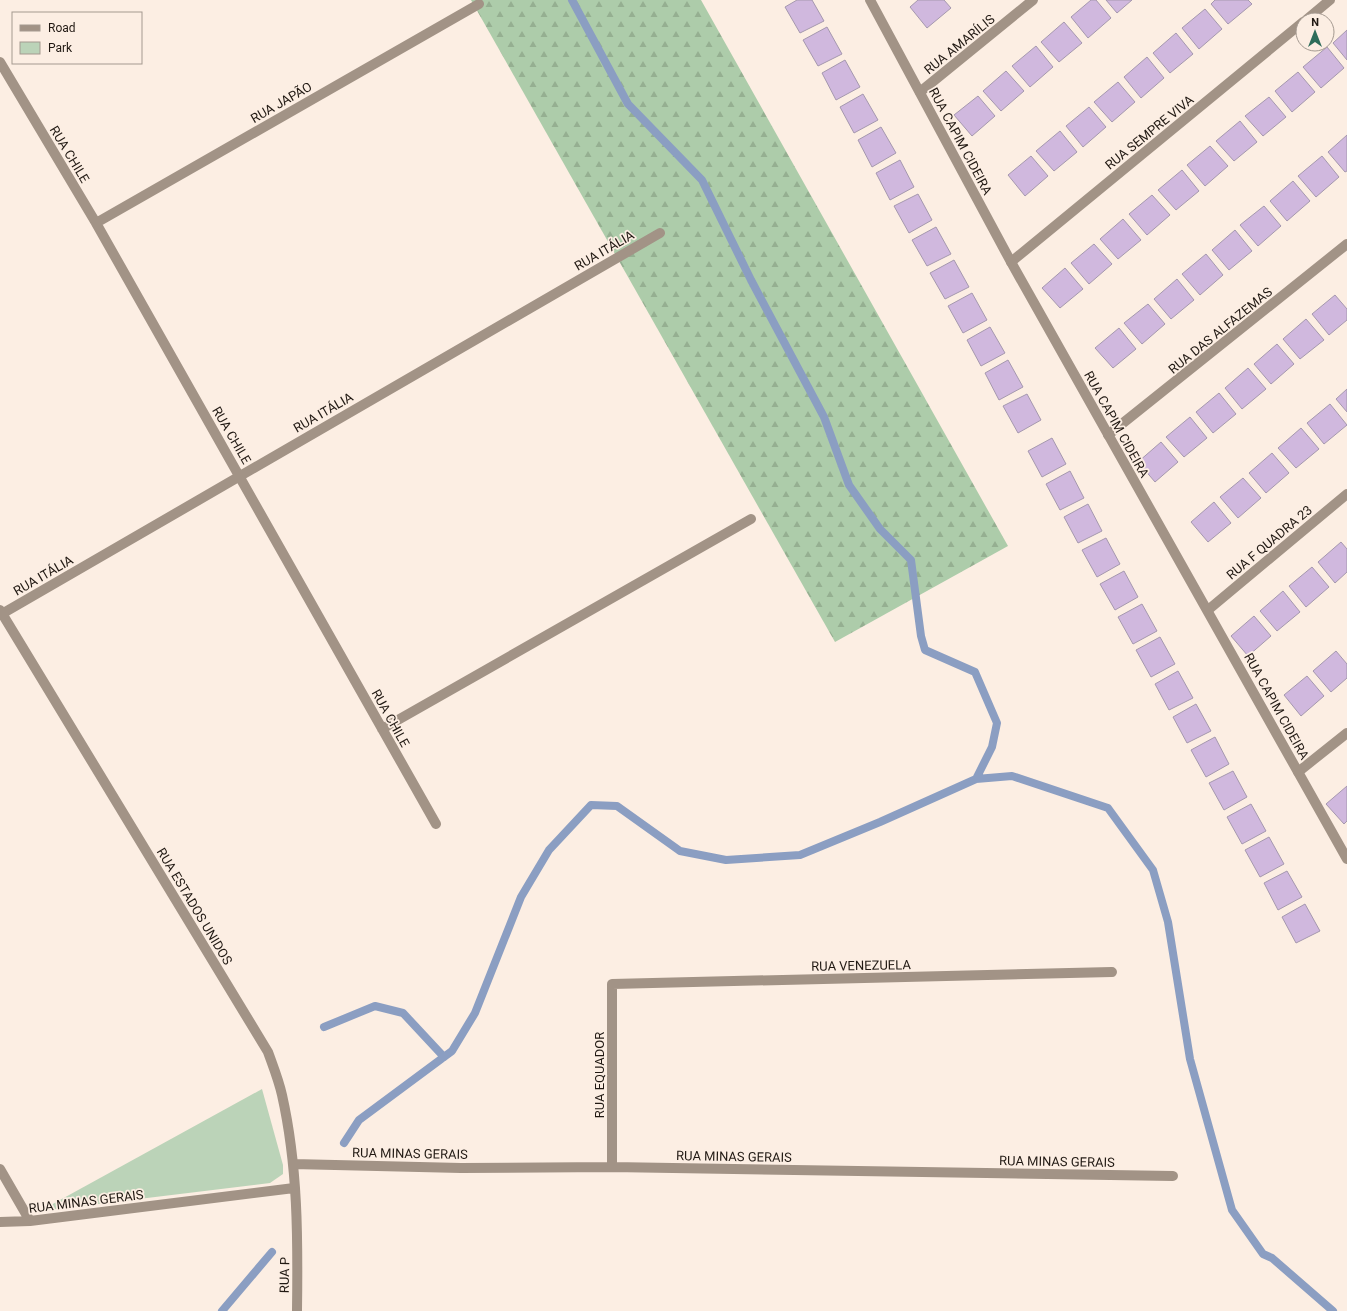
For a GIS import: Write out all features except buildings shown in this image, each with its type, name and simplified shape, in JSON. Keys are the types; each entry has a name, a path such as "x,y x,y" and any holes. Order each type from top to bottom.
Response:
{"street":[{"name":"RUA CAPIM CIDEIRA","path":"870,0 1011,262 1347,859"},
{"name":"RUA AMARÍLIS","path":"920,92 1033,0"},
{"path":"1316,12 1330,0"},
{"name":"RUA JAPÃO","path":"96,223 479,4"},
{"name":"RUA SEMPRE VIVA","path":"1011,262 1295,29"},
{"name":"RUA CHILE","path":"0,62 96,223 240,475 436,824"},
{"name":"RUA ITÁLIA","path":"1,613 660,233"},
{"name":"RUA DAS ALFAZEMAS","path":"1108,435 1347,244"},
{"name":"RUA F QUADRA 23","path":"1208,610 1347,494"},
{"path":"382,729 751,519"},
{"name":"RUA ESTADOS UNIDOS","path":"1,613 268,1052 282,1094 293,1164 298,1240"},
{"path":"1298,772 1347,733"},
{"name":"RUA VENEZUELA","path":"612,984 1112,972"},
{"name":"RUA EQUADOR","path":"612,984 612,1167"},
{"name":"RUA MINAS GERAIS","path":"293,1164 461,1168 612,1167 1173,1176"},
{"path":"0,1169 30,1221"},
{"name":"RUA MINAS GERAIS","path":"0,1222 30,1221 294,1188"},
{"name":"RUA P","path":"297,1311 298,1240"}],"green space":[{"path":"471,0 701,0 1008,546 835,642"},
{"path":"262,1089 283,1165 283,1174 270,1183 40,1211"}],"waterway":[{"path":"572,0 628,104 702,180 751,280 824,417 849,485 880,529 911,560 921,636 925,650 975,672 997,723 992,747 976,779"},
{"path":"344,1143 359,1120 452,1051 475,1013 521,897 549,850 591,805 617,806 680,851 726,860 800,855 880,822 976,779 1012,776 1108,808 1153,870 1168,922 1190,1059 1232,1210 1263,1254 1272,1258 1333,1311"},
{"path":"324,1027 375,1006 403,1013 444,1057"},
{"path":"222,1311 272,1252"}]}
